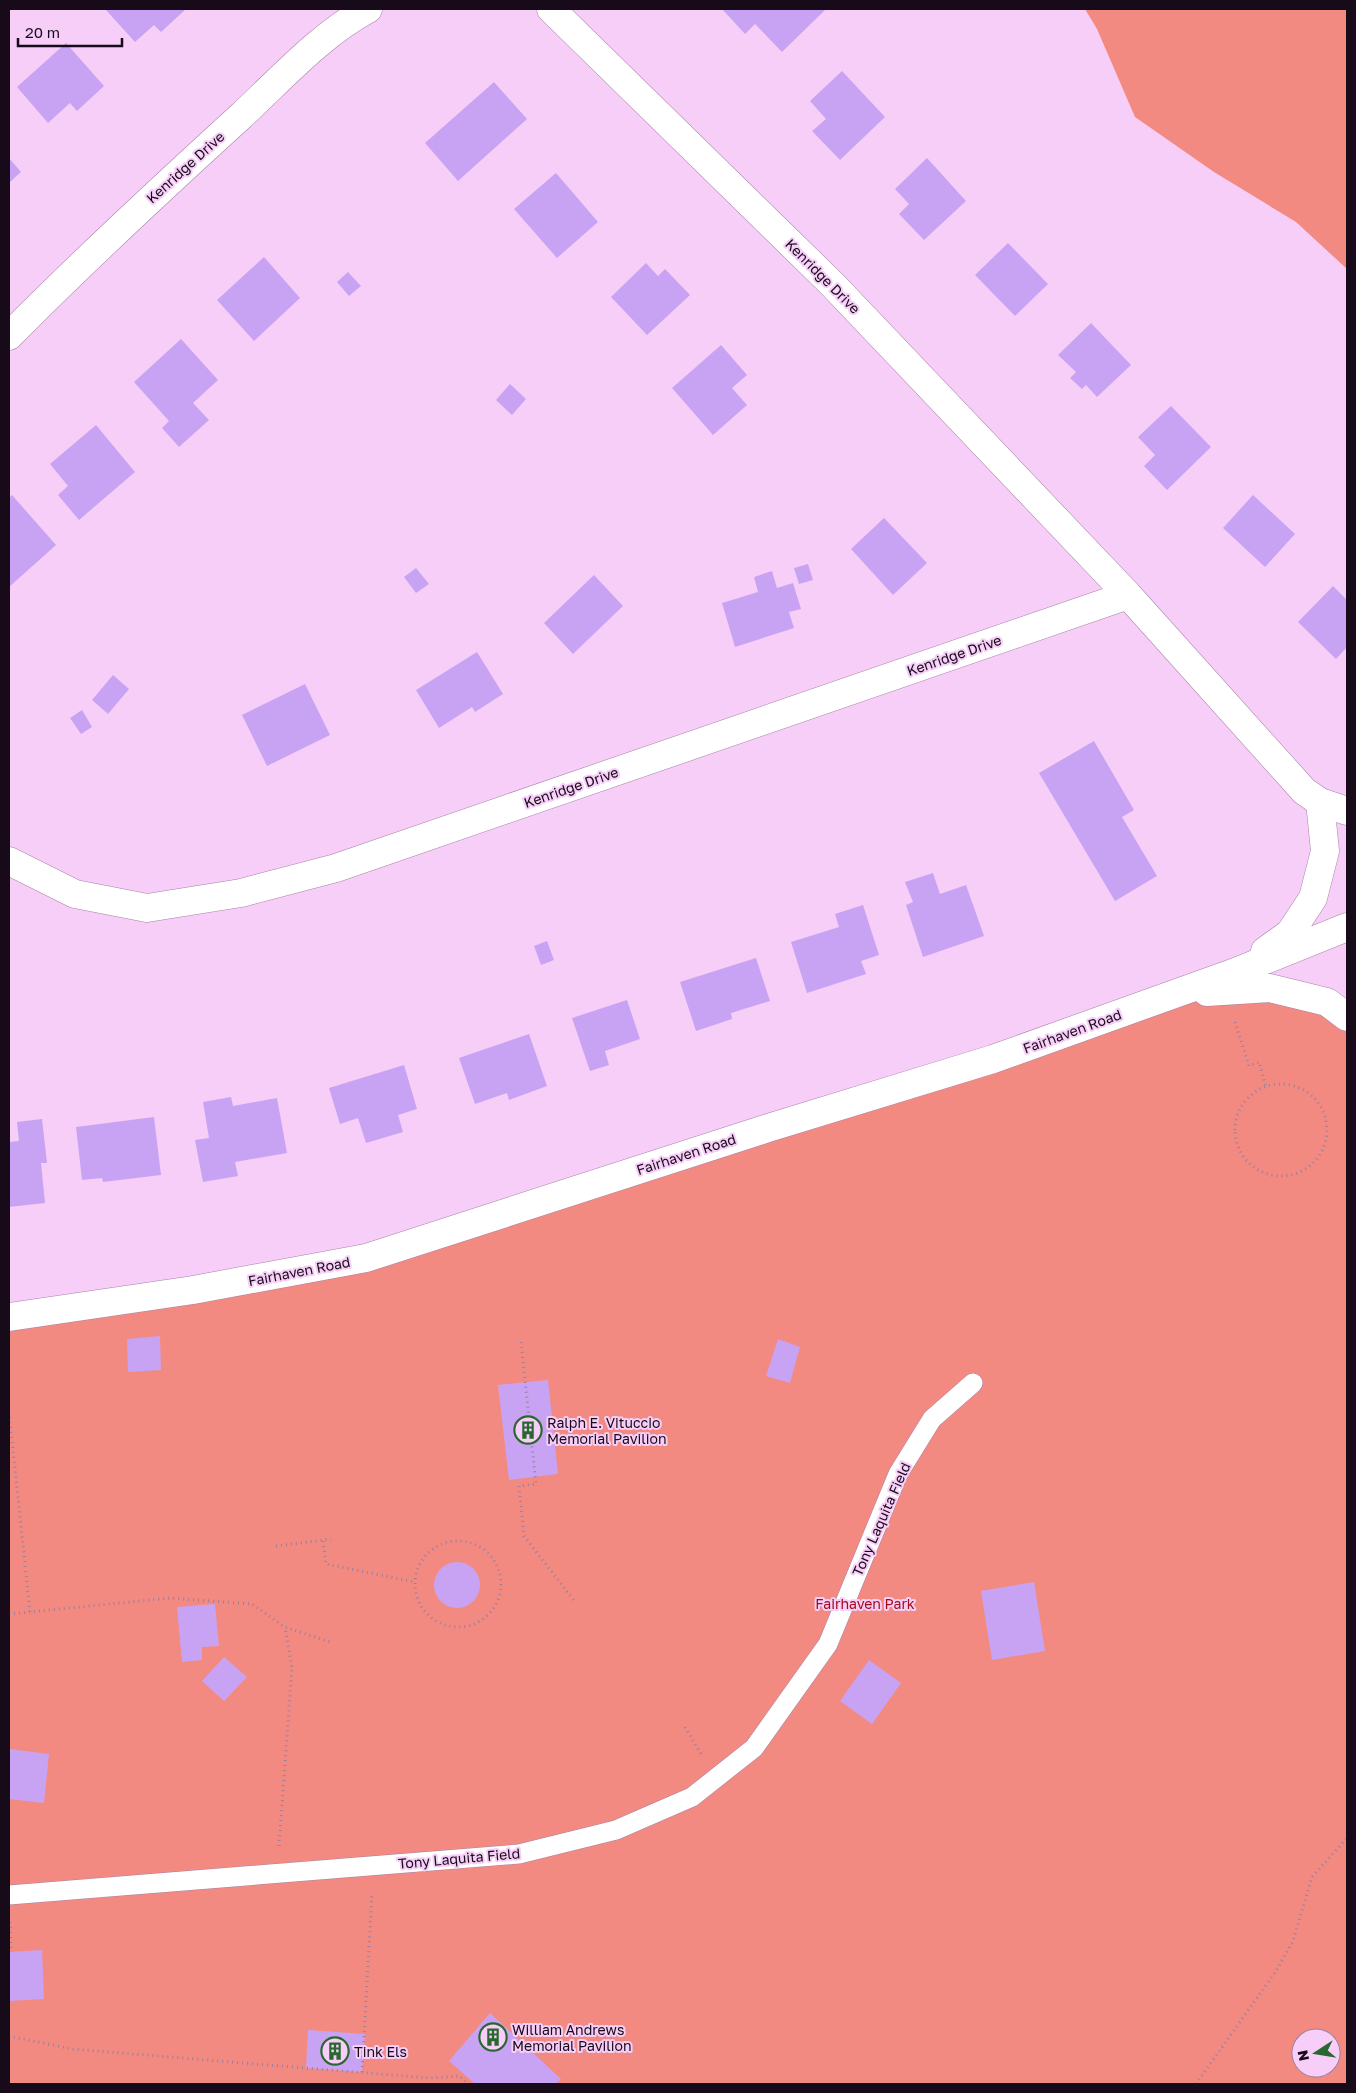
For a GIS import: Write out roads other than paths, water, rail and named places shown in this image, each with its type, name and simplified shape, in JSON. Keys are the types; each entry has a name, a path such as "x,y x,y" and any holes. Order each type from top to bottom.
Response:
{"street":[{"name":"Kenridge Drive","path":"9,336 97,247 346,21 368,9"},
{"name":"Kenridge Drive","path":"551,9 833,285 1128,595 1304,790 1320,802 1347,811"},
{"name":"Kenridge Drive","path":"9,861 75,894 146,908 241,893 336,868 1128,595"},
{"path":"1233,973 1290,933 1313,898 1325,851 1320,802"},
{"name":"Fairhaven Road","path":"9,1317 193,1290 366,1258 768,1128 993,1059 1178,994 1347,927"},
{"path":"1178,994 1270,988 1327,1002 1347,1017"}],"lane":[{"name":"Tony Laquita Field","path":"9,1895 519,1854 616,1830 692,1797 754,1748 828,1644 898,1474 932,1419 973,1383"}],"place":[{"name":"Ralph E. Vituccio Memorial Pavilion","path":"528,1430"},
{"name":"William Andrews Memorial Pavilion","path":"493,2037"},
{"name":"Tink Els","path":"335,2051"}],"park label":[{"name":"Fairhaven Park","path":"865,1603"}]}
